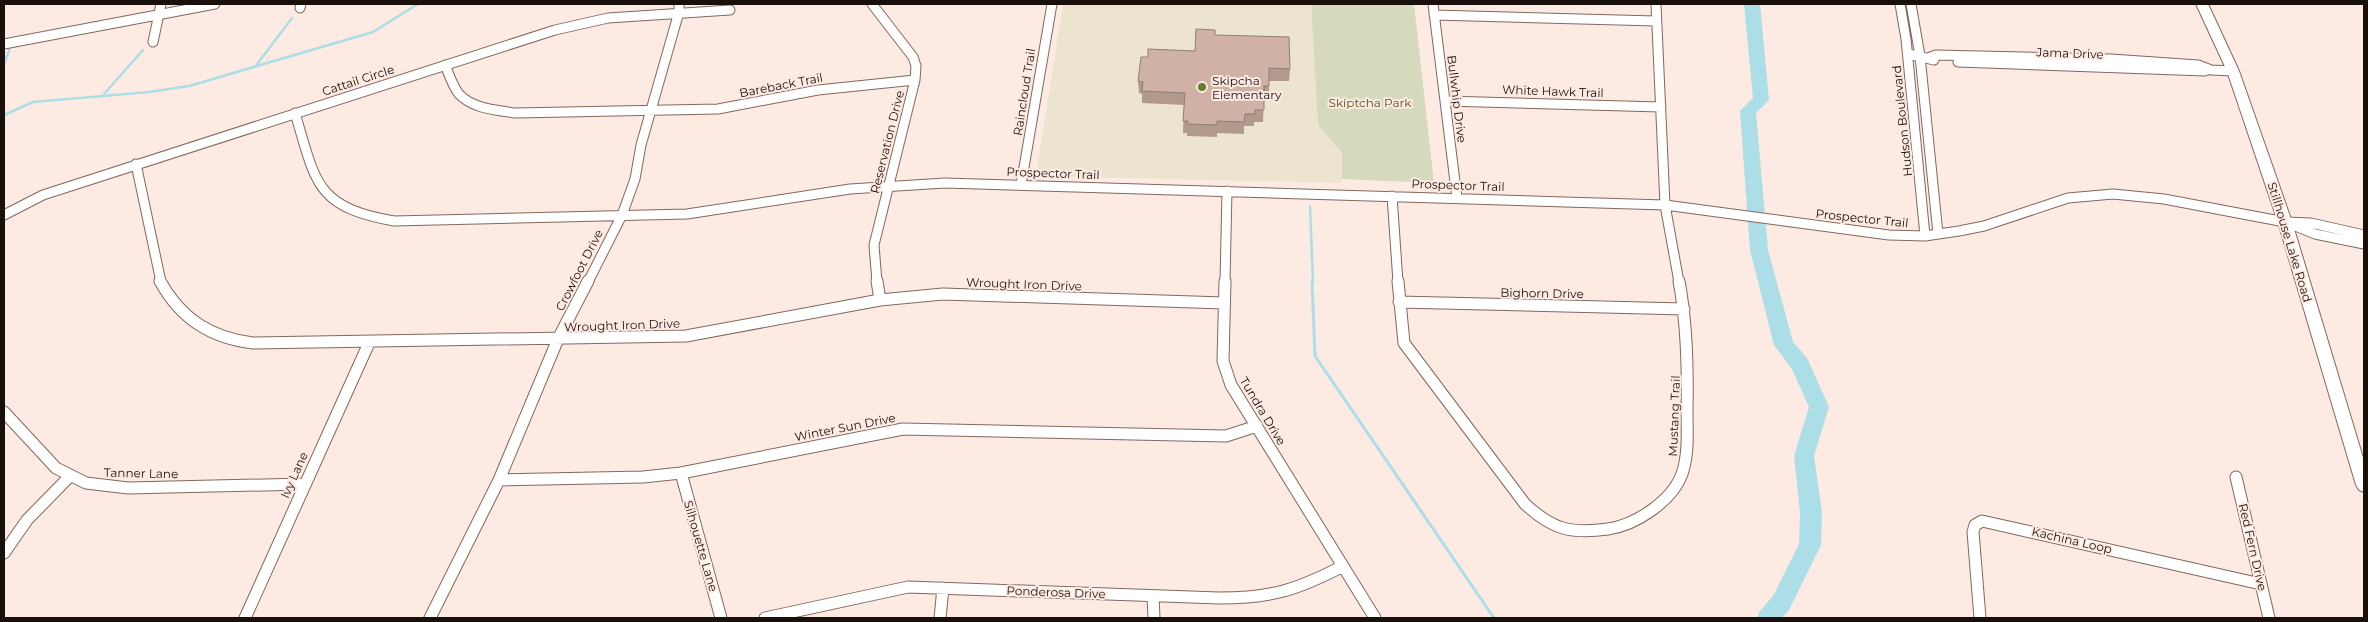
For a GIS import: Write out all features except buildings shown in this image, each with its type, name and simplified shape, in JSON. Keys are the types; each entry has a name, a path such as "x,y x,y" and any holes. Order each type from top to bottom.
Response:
{"main road":[{"name":"Stillhouse Lake Road","path":"2202,4 2233,71 2285,222 2364,485"}],"street":[{"path":"153,42 161,4"},
{"path":"4,44 215,4"},
{"name":"Reservation Drive","path":"872,4 913,57 916,66 915,80 874,245 874,261 880,300"},
{"name":"Raincloud Trail","path":"1021,185 1052,4"},
{"name":"Bullwhip Drive","path":"1433,4 1457,198"},
{"name":"Mustang Trail","path":"1392,196 1399,302 1404,343 1526,504 1542,520 1564,530 1586,532 1616,528 1642,518 1664,500 1681,476 1687,453 1688,350 1684,309 1665,206 1656,4"},
{"name":"Hudson Boulevard","path":"1900,4 1904,19 1908,54 1926,236"},
{"name":"Hudson Boulevard","path":"1911,4 1924,57 1938,234"},
{"name":"Cattail Circle","path":"4,215 42,195 581,23 679,8 730,10"},
{"name":"Crowfoot Drive","path":"430,618 499,480 558,339 622,216 635,179 650,112 679,8"},
{"path":"1434,15 1656,20"},
{"name":"Jama Drive","path":"1908,54 1938,62 2118,67 2201,72 2211,70 2233,71"},
{"name":"Bareback Trail","path":"445,65 458,93 482,108 516,113 650,112 718,109 826,89 915,80"},
{"name":"White Hawk Trail","path":"1445,101 1660,107"},
{"name":"Prospector Trail","path":"295,113 316,182 328,198 360,215 394,221 714,212 818,193 889,185 944,183 1227,190 1665,206 1731,213 1889,235 1926,236 1984,226 2055,201 2094,195 2164,198 2285,222 2311,223 2364,235"},
{"name":"Wrought Iron Drive","path":"136,164 159,278 168,295 198,324 214,334 230,340 253,343 369,343 686,336 880,300 943,294 1224,303"},
{"name":"Tundra Drive","path":"1227,190 1224,361 1231,386 1375,618"},
{"name":"Prospector Trail","path":"2285,222 2315,234 2364,244"},
{"name":"Bighorn Drive","path":"1399,302 1684,309"},
{"name":"Ivy Lane","path":"245,618 369,343"},
{"name":"Tanner Lane","path":"4,412 56,468 86,483 128,488 304,484"},
{"name":"Winter Sun Drive","path":"499,480 642,477 681,473 903,429 1226,436 1257,426"},
{"name":"Silhouette Lane","path":"681,473 722,618"},
{"path":"4,553 27,520 70,476"},
{"name":"Red Fern Drive","path":"2236,477 2269,618"},
{"name":"Kachina Loop","path":"1980,618 1973,532 1975,524 1982,521 2261,584"},
{"name":"Ponderosa Drive","path":"765,618 908,587 1254,598 1273,595 1310,583 1343,566"},
{"path":"940,618 943,588"},
{"path":"1153,596 1154,618"}],"shaded area":[{"path":"1063,4 1311,4 1318,125 1342,153 1342,183 1036,176"}],"green space":[{"name":"Skiptcha Park","path":"1311,4 1414,4 1434,183 1342,179 1342,153 1318,125"}],"waterway":[{"path":"255,67 373,32 418,4"},
{"path":"1752,4 1761,100 1748,111 1759,250 1784,345 1800,364 1819,407 1804,456 1811,512 1810,545 1781,603 1768,618"},
{"path":"255,67 292,18"},
{"path":"4,64 11,45"},
{"path":"104,94 143,50"},
{"path":"4,115 33,102 149,92 189,86 255,67"},
{"path":"1310,206 1313,282"},
{"path":"1312,281 1315,356 1494,618"}],"place":[{"name":"Skipcha Elementary","path":"1202,87"}]}
